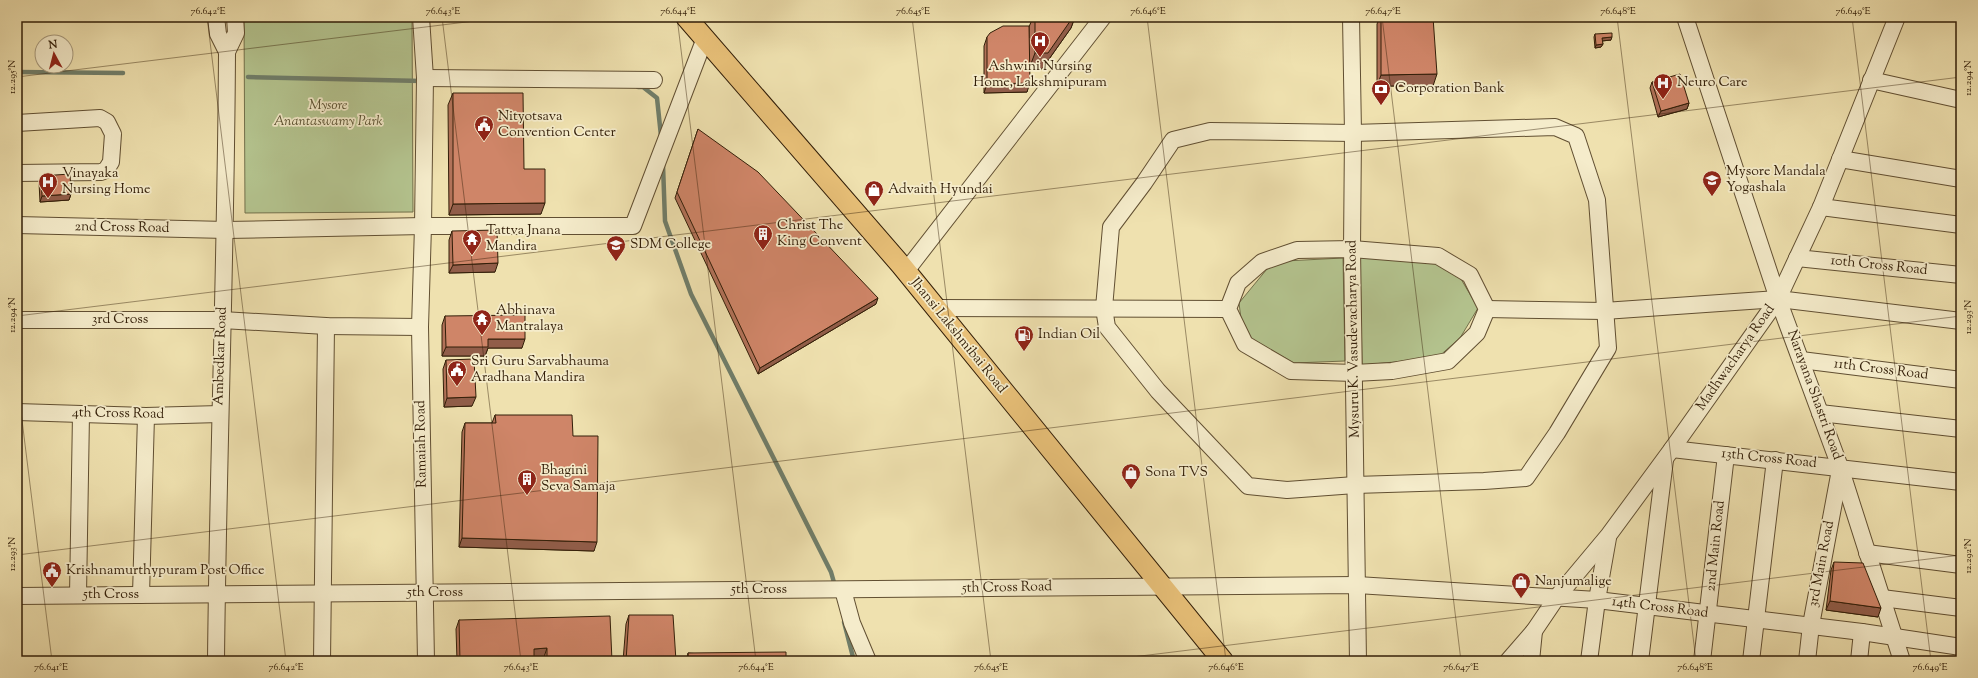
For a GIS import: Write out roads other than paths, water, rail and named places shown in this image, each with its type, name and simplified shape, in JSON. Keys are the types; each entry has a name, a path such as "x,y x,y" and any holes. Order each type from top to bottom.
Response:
{"main road":[{"name":"Jhansi Lakshmibai Road","path":"695,24 906,271 1223,661"}],"street":[{"name":"Ambedkar Road","path":"216,17 218,34 227,52"},
{"name":"Ambedkar Road","path":"216,661 222,320 226,230 227,52 236,33 235,17"},
{"name":"Ramaiah Road","path":"421,17 424,102 423,226 420,327 426,661"},
{"path":"906,271 1103,17"},
{"name":"Mysuru K. Vasudevacharya Road","path":"1351,17 1353,133 1352,249 1358,661"},
{"name":"Narayana Shastri Road","path":"1685,17 1778,299 1840,467 1902,661"},
{"name":"Madhwacharya Road","path":"1508,661 1534,631 1557,597 1608,536 1669,454 1778,299 1821,207 1897,17"},
{"name":"2nd Cross Road","path":"17,225 226,230 423,226 633,226 695,24"},
{"path":"424,71 654,80"},
{"path":"1871,80 1961,100"},
{"path":"17,123 100,118 107,122 113,134 112,162 106,170 102,172 17,173"},
{"path":"1555,126 1576,136 1597,200 1604,311 1608,348 1557,433 1526,478 1484,481 1355,485 1287,490 1248,486 1158,391 1107,327 1104,308 1111,227 1173,140 1210,131 1353,133 1555,126"},
{"path":"1840,159 1961,179"},
{"path":"1821,207 1961,225"},
{"path":"1352,249 1438,256 1470,275 1487,309 1477,333 1448,361 1392,371 1354,373 1291,371 1245,344 1228,309 1238,283 1262,262 1297,250 1352,249"},
{"name":"10th Cross Road","path":"1797,258 1961,275"},
{"path":"1487,309 1604,311 1778,299 1961,321"},
{"path":"935,308 1228,309"},
{"name":"3rd Cross","path":"17,320 222,320 326,326 420,327"},
{"path":"322,661 326,326"},
{"name":"11th Cross Road","path":"1801,360 1961,380"},
{"name":"4th Cross Road","path":"17,412 146,416 220,414"},
{"path":"1820,413 1961,429"},
{"path":"78,595 81,414"},
{"path":"141,595 146,416"},
{"path":"1640,661 1646,606 1669,454"},
{"name":"13th Cross Road","path":"1669,454 1726,455 1961,482"},
{"name":"2nd Main Road","path":"1702,661 1709,613 1726,455"},
{"path":"1751,661 1775,460"},
{"name":"3rd Main Road","path":"1807,661 1811,625 1840,467"},
{"path":"1590,661 1597,600 1608,536"},
{"path":"1867,553 1961,565"},
{"name":"5th Cross Road","path":"848,590 1357,585"},
{"name":"14th Cross Road","path":"1357,585 1597,600 1811,625 1961,647"},
{"path":"848,590 852,623 868,661"},
{"name":"5th Cross","path":"17,596 848,590"},
{"path":"1882,598 1961,608"},
{"path":"1531,661 1534,631"},
{"path":"1859,661 1862,632"}],"waterway":[{"path":"17,72 123,73"},
{"path":"248,77 422,81"},
{"path":"638,87 643,87 657,98 661,136"},
{"path":"663,165 665,221 691,294 831,572 835,586"},
{"path":"844,622 854,661"}],"place":[{"name":"Ashwini Nursing Home, Lakshmipuram","path":"1040,58"},
{"name":"Neuro Care","path":"1663,100"},
{"name":"Corporation Bank","path":"1381,106"},
{"name":"Nityotsava Convention Center","path":"484,142"},
{"name":"Mysore Mandala Yogashala","path":"1712,197"},
{"name":"Vinayaka Nursing Home","path":"48,199"},
{"name":"Advaith Hyundai","path":"874,207"},
{"name":"Christ The King Convent","path":"763,251"},
{"name":"Tattva Jnana Mandira","path":"472,256"},
{"name":"SDM College","path":"616,262"},
{"name":"Abhinava Mantralaya","path":"482,336"},
{"name":"Indian Oil","path":"1024,352"},
{"name":"Sri Guru Sarvabhauma Aradhana Mandira","path":"457,387"},
{"name":"Sona TVS","path":"1131,490"},
{"name":"Bhagini Seva Samaja","path":"527,496"},
{"name":"Krishnamurthypuram Post Office","path":"52,588"},
{"name":"Nanjumalige","path":"1521,599"}],"park label":[{"name":"Mysore Anantaswamy Park","path":"328,114"}]}
